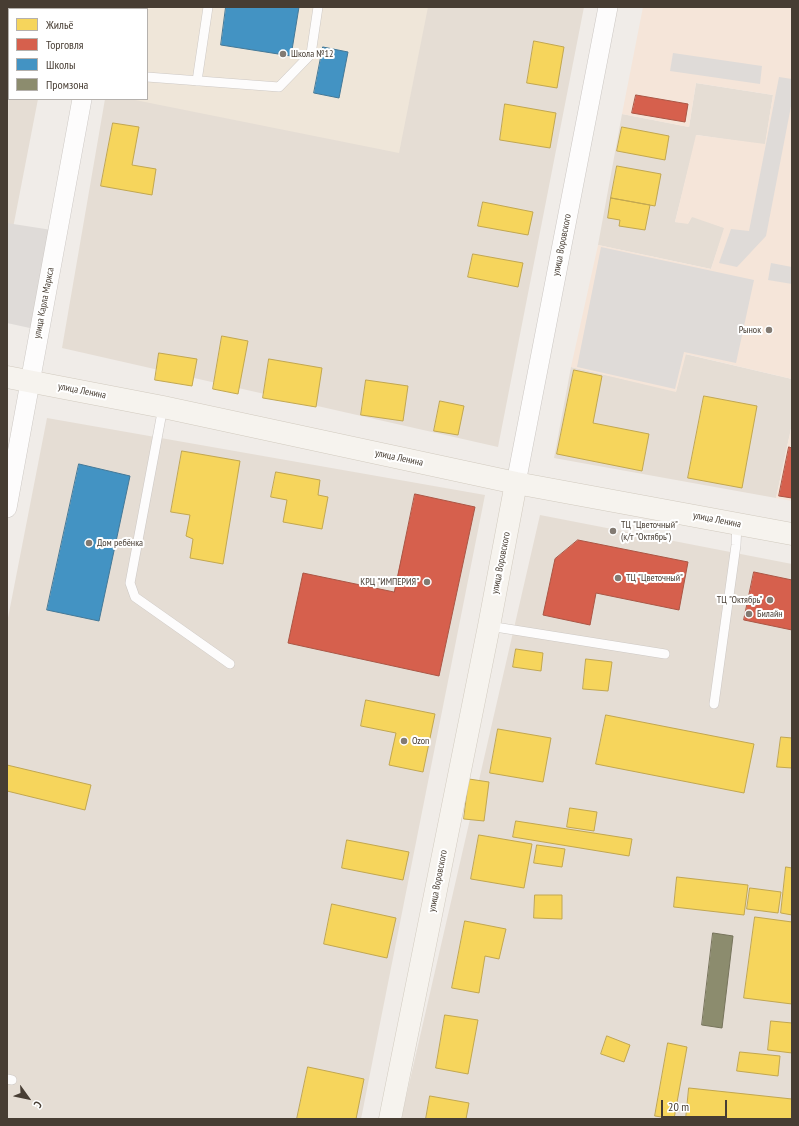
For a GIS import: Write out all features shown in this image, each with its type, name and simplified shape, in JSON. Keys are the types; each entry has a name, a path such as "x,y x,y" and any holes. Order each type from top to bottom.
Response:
{"street":[{"name":"улица Воровского","path":"390,1119 489,626 608,7"},
{"name":"улица Карла Маркса","path":"7,508 82,100"},
{"name":"улица Ленина","path":"7,377 163,407 516,483 792,534"}],"lane":[{"path":"197,81 208,7"},
{"path":"148,78 279,88 311,54 318,7"},
{"path":"163,407 130,582 135,597 230,664"},
{"path":"714,704 736,545 737,524"},
{"path":"489,626 665,654"}],"shaded area":[{"path":"7,7 56,7 8,8 8,100 38,100 7,259"},
{"name":"Школа №12","path":"428,7 399,153 135,100 148,100 148,8 126,8"},
{"path":"584,7 498,447 62,348 105,100 148,100 148,8 122,8"},
{"path":"643,7 792,7 792,379 686,354 676,392 571,367 598,245 711,269 724,228 692,217 688,224 675,222 696,135 765,144 773,95 696,83 689,127 622,114"},
{"path":"673,53 762,66 760,84 670,71"},
{"path":"779,77 792,79 792,101 766,236 737,267 719,263 731,229 749,231"},
{"path":"696,83 773,95 765,145 697,135 675,222 688,223 692,216 725,228 711,269 598,245 622,114 689,127"},
{"path":"7,223 58,231 39,330 7,323"},
{"path":"601,247 754,280 736,363 684,352 675,389 577,367"},
{"path":"771,263 792,267 792,284 768,280"},
{"path":"685,354 792,379 792,424 776,498 554,458 571,367 676,391"},
{"path":"47,418 485,495 361,1119 7,1119 7,623"},
{"path":"792,424 792,501 776,498"},
{"path":"540,515 792,564 792,1119 401,1119"}],"building: Жильё":[{"path":"29,7 63,7 63,8"},
{"path":"534,41 564,47 557,88 527,83"},
{"path":"505,104 556,113 550,148 500,140"},
{"path":"113,123 139,127 132,165 156,169 152,195 101,186"},
{"path":"622,127 669,136 665,160 617,151"},
{"path":"617,166 661,174 655,206 611,198"},
{"path":"611,198 650,205 645,230 619,226 620,220 608,218"},
{"path":"483,202 533,212 528,235 478,226"},
{"path":"473,254 523,263 518,287 468,277"},
{"path":"222,336 248,341 238,394 213,389"},
{"path":"159,353 197,359 192,386 155,380"},
{"path":"269,359 322,368 316,407 263,398"},
{"path":"574,370 602,376 593,423 649,434 642,471 557,454"},
{"path":"366,380 408,386 403,421 361,415"},
{"path":"704,396 757,406 742,488 688,478"},
{"path":"440,401 464,406 458,435 434,431"},
{"path":"182,451 240,461 223,564 190,558 193,539 186,536 190,515 171,512"},
{"path":"276,472 320,480 318,495 328,497 322,529 283,522 287,500 271,497"},
{"path":"516,649 543,653 541,671 513,667"},
{"path":"586,659 612,662 608,691 583,689"},
{"path":"366,700 435,714 423,772 389,765 396,733 361,726"},
{"path":"606,715 754,744 744,793 596,764"},
{"path":"498,729 551,738 543,782 490,773"},
{"path":"781,737 792,738 792,768 777,767"},
{"path":"7,765 91,785 85,810 7,791"},
{"path":"469,779 489,782 484,821 464,819"},
{"path":"570,808 597,812 594,831 567,827"},
{"path":"516,821 632,839 629,856 513,837"},
{"path":"479,835 532,844 524,888 471,879"},
{"path":"347,840 409,852 403,880 342,868"},
{"path":"537,845 565,849 562,867 534,863"},
{"path":"786,867 792,868 792,915 781,913"},
{"path":"677,877 748,885 744,915 674,907"},
{"path":"750,888 781,892 778,913 747,909"},
{"path":"535,895 562,895 562,919 534,918"},
{"path":"332,904 396,918 387,958 324,944"},
{"path":"755,917 792,922 792,1004 744,998"},
{"path":"465,921 506,929 499,959 485,956 479,993 452,988"},
{"path":"445,1015 478,1020 468,1074 436,1068"},
{"path":"771,1021 792,1023 792,1053 768,1050"},
{"path":"607,1036 630,1045 624,1062 601,1054"},
{"path":"668,1043 687,1047 674,1119 655,1116"},
{"path":"740,1052 780,1056 778,1076 737,1071"},
{"path":"308,1067 364,1079 356,1119 297,1119"},
{"path":"689,1088 792,1099 792,1119 686,1119"},
{"path":"430,1096 469,1103 466,1119 426,1119"}],"building: Торговля":[{"path":"636,95 688,104 685,122 632,113"},
{"path":"789,447 792,448 792,498 779,496"},
{"name":"КРЦ \"ИМПЕРИЯ\"","path":"415,494 475,507 439,676 288,643 303,573 394,592"},
{"name":"ТЦ \"Цветочный\"","path":"578,540 688,562 679,610 596,593 590,625 543,615 555,559"},
{"name":"ТЦ \"Октябрь\"","path":"754,572 792,580 792,630 744,620"}],"building: Школы":[{"path":"226,7 299,7 291,56 221,45"},
{"path":"323,47 348,52 339,98 314,93"},
{"name":"Дом ребёнка","path":"79,464 130,476 99,621 47,610"}],"building: Промзона":[{"path":"713,933 733,936 722,1028 702,1025"}],"place":[{"name":"Школа №12","path":"283,54"},
{"name":"Рынок","path":"769,330"},
{"name":"ТЦ \"Цветочный\" (к/т \"Октябрь\")","path":"613,531"},
{"name":"Дом ребёнка","path":"89,543"},
{"name":"ТЦ \"Цветочный\"","path":"618,578"},
{"name":"КРЦ \"ИМПЕРИЯ\"","path":"427,582"},
{"name":"ТЦ \"Октябрь\"","path":"770,600"},
{"name":"Билайн","path":"749,614"},
{"name":"Ozon","path":"404,741"}]}
